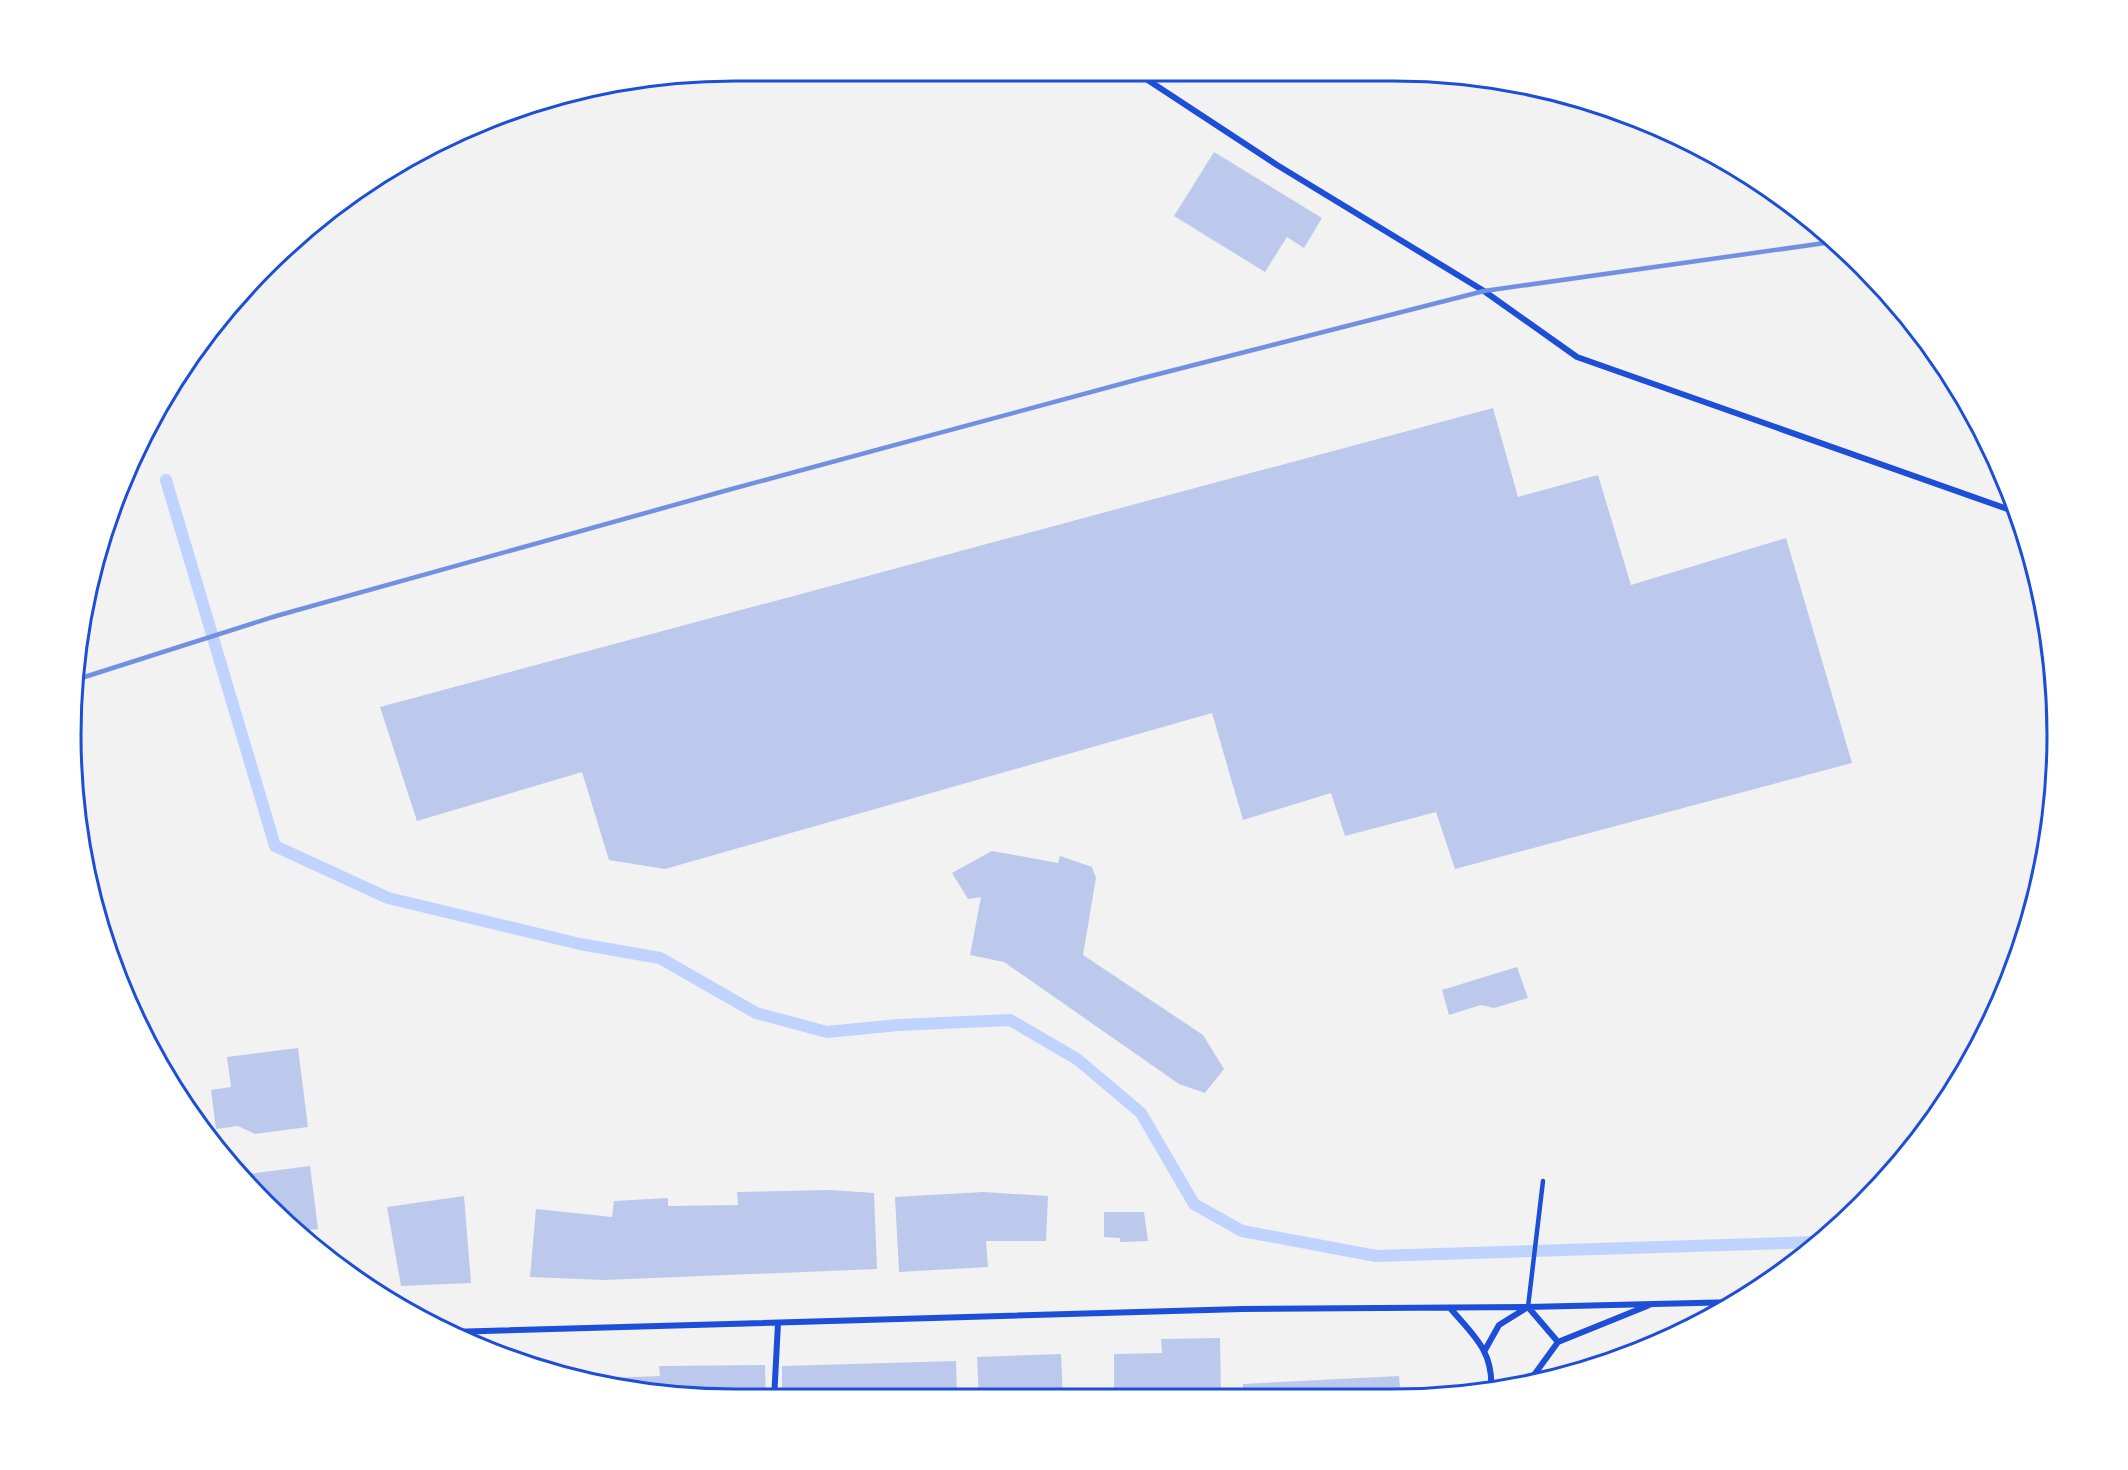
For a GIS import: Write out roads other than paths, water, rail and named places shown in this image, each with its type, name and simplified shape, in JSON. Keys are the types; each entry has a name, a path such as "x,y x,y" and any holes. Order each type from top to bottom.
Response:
{"street":[{"path":"1151,81 1277,165 1484,291 1577,357 2006,508"},
{"path":"468,1332 1242,1310 1718,1302"},
{"path":"1536,1373 1558,1342 1654,1303"},
{"path":"1528,1307 1558,1342"},
{"path":"1485,1350 1499,1325 1528,1307"},
{"path":"1450,1308 1485,1350 1492,1381"},
{"path":"775,1389 778,1323"}],"lane":[{"path":"1528,1307 1543,1181"}],"waterway":[{"path":"166,480 275,846 388,898 580,944 660,958 756,1013 827,1032 898,1025 1010,1020 1077,1059 1141,1113 1194,1204 1242,1231 1376,1256 1805,1242"}],"railway":[{"path":"84,677 276,616 728,490 1143,378 1484,291 1824,243"}]}
